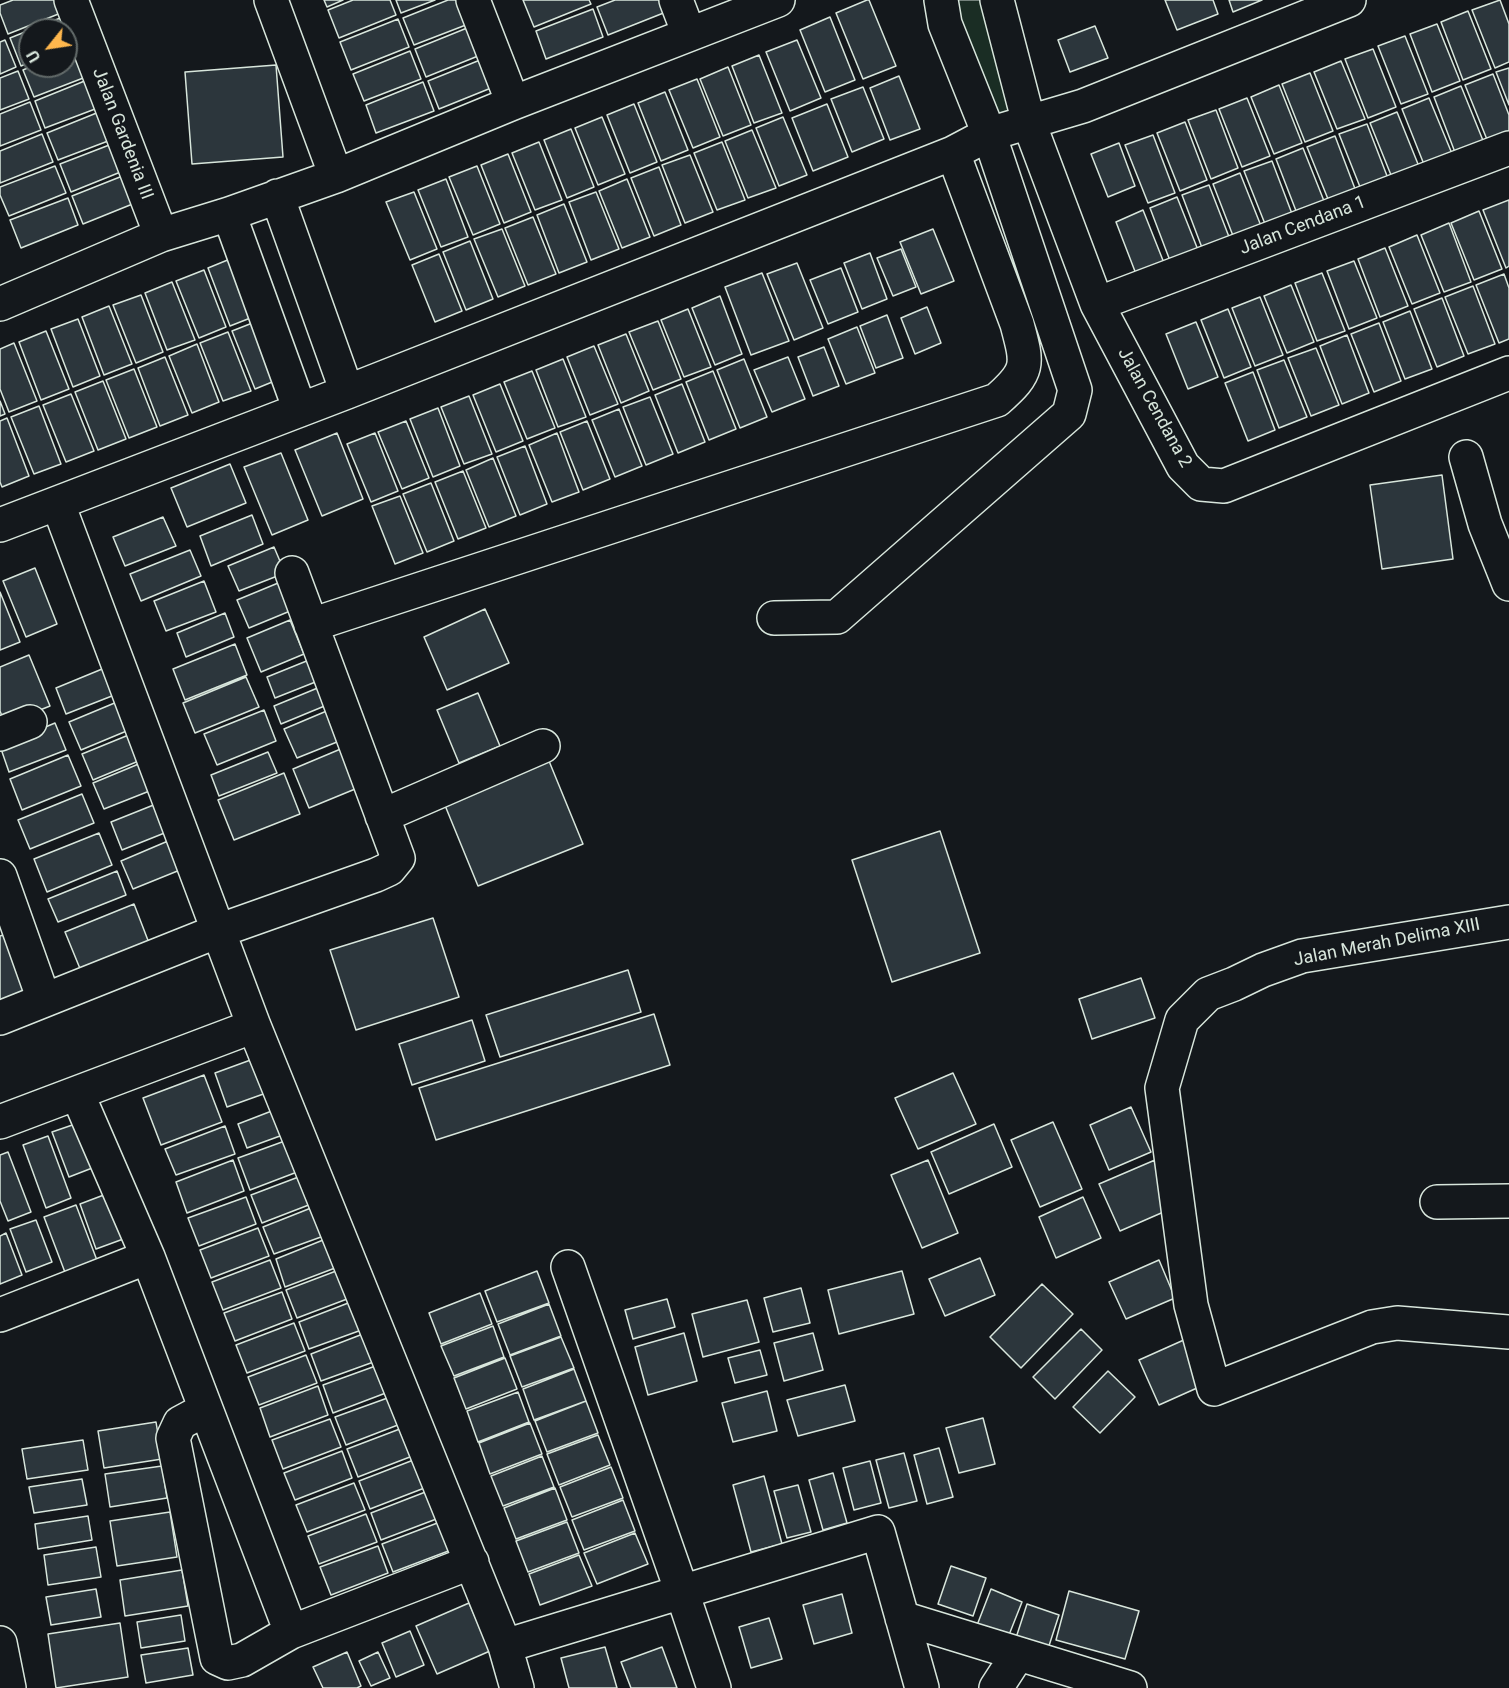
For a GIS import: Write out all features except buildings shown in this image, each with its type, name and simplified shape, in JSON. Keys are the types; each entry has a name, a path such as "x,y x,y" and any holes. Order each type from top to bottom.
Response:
{"street":[{"name":"Jalan Gardenia III","path":"71,0 161,235"},
{"path":"271,0 336,176"},
{"path":"473,0 513,103"},
{"path":"676,0 689,34"},
{"path":"0,304 161,235 229,214 336,176 689,34 736,8 778,0"},
{"path":"774,618 837,617 1069,414 1076,390 989,134 945,24 941,0"},
{"name":"Jalan Cendana 2","path":"997,0 1029,123 1097,304 1183,466 1201,483 1224,486 1509,373"},
{"path":"0,525 348,392 953,153 989,134 1083,106 1349,0"},
{"name":"Jalan Cendana 1","path":"1097,304 1509,148"},
{"path":"311,625 997,400 1015,384 1025,367 1024,350 1017,324 953,153"},
{"path":"277,196 348,392"},
{"path":"229,214 300,410"},
{"path":"1466,457 1485,524 1509,584"},
{"path":"57,504 254,1026 472,1562 505,1646 517,1688"},
{"path":"0,1018 218,931 376,875 389,869 398,858 292,573"},
{"path":"0,734 30,722"},
{"path":"382,816 543,746"},
{"path":"0,876 44,1000"},
{"name":"Jalan Merah Delima XIII","path":"1509,922 1302,956 1208,994 1182,1020 1162,1088 1191,1305 1215,1389 1372,1327 1397,1323 1509,1332"},
{"path":"0,1122 254,1026"},
{"path":"77,1094 148,1257 291,1632"},
{"path":"1437,1202 1509,1201"},
{"path":"0,1315 148,1257"},
{"path":"568,1267 714,1688"},
{"path":"206,1409 180,1423 173,1438 217,1658 228,1663 242,1660 291,1632 472,1562"},
{"path":"505,1646 878,1532 922,1688"},
{"path":"902,1617 1130,1688"},
{"path":"0,1643 9,1688"},
{"path":"996,1688 1018,1654"}],"green space":[{"path":"941,0 997,0 1029,123 989,134"}]}
